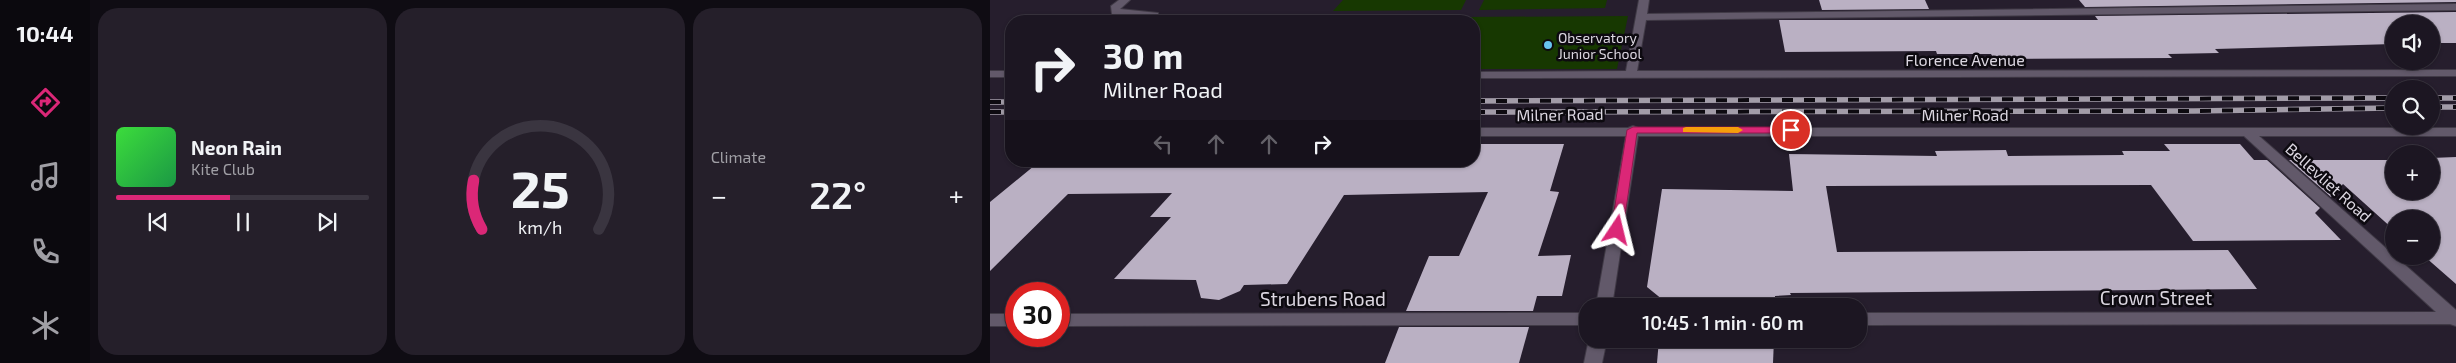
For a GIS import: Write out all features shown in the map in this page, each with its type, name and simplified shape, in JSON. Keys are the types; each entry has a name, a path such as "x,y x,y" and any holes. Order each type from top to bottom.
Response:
{"street":[{"path":"1124,0 1116,6 1114,12 1145,15"},
{"path":"1631,76 1644,0"},
{"path":"2246,0 2260,10"},
{"path":"1642,17 2456,7"},
{"name":"Florence Avenue","path":"1480,75 2456,73"},
{"path":"990,74 1005,74"},
{"path":"1605,298 1633,130"},
{"name":"Milner Road","path":"1480,132 1633,130 2456,132"},
{"name":"Bellevliet Road","path":"2246,131 2455,319"},
{"name":"Strubens Road","path":"1070,320 1579,319"},
{"name":"Crown Street","path":"1867,319 2455,319"},
{"path":"990,320 1005,320"},
{"path":"1594,363 1596,348"}],"green space":[{"path":"1343,0 1466,0 1461,10 1333,11"},
{"path":"1484,0 1607,0 1605,8 1479,10"},
{"path":"1628,16 1617,69 1480,69 1480,17"}],"building":[{"path":"1819,0 1925,0 1929,9 1822,10"},
{"path":"2079,0 2456,0 2456,2 2085,7"},
{"path":"2456,12 2456,43 2440,43 2440,15 2385,15 2385,44 2215,49 2219,53 2168,54 2172,58 1994,59 1991,54 1937,54 1936,51 1785,52 1779,20 2098,20 2095,16"},
{"path":"1480,144 1564,144 1550,191 1559,192 1538,256 1571,255 1562,296 1537,296 1533,311 1406,311 1429,256 1459,256 1488,192 1344,195 1287,284 1244,285 1240,291 1219,300 1201,298 1196,280 1114,279 1171,217 1150,217 1172,193 1068,194 990,271 990,202 1033,167 1480,167"},
{"path":"2164,144 2240,144 2254,160 2267,160 2320,208 2315,213 2341,240 2193,241 2151,185 1826,186 1837,252 2228,250 2257,289 1790,293 1791,295 1775,296 1775,298 1661,298 1647,287 1662,189 1793,191 1789,154 1937,156 1935,151 2006,150 2008,156 2124,155 2122,151 2170,151"},
{"path":"2456,157 2456,284 2434,265 2440,265 2440,210 2385,210 2385,222 2343,184 2331,197 2289,160 2385,160 2385,200 2440,200 2440,158"},
{"path":"1399,327 1529,327 1519,363 1385,363"},
{"path":"1658,348 1774,348 1773,363 1657,363"}],"railway":[{"path":"1480,101 2385,98"},
{"path":"2440,98 2456,98"},
{"path":"990,102 1005,102"},
{"path":"2440,107 2456,107"},
{"path":"1480,112 2194,111 2385,108"},
{"path":"990,112 1005,112"}],"slow traffic":[{"path":"1686,130 1738,130"}],"place":[{"name":"Observatory Junior School","path":"1548,45"}],"route":[{"path":"1617,230 1633,130 1791,130"}]}
